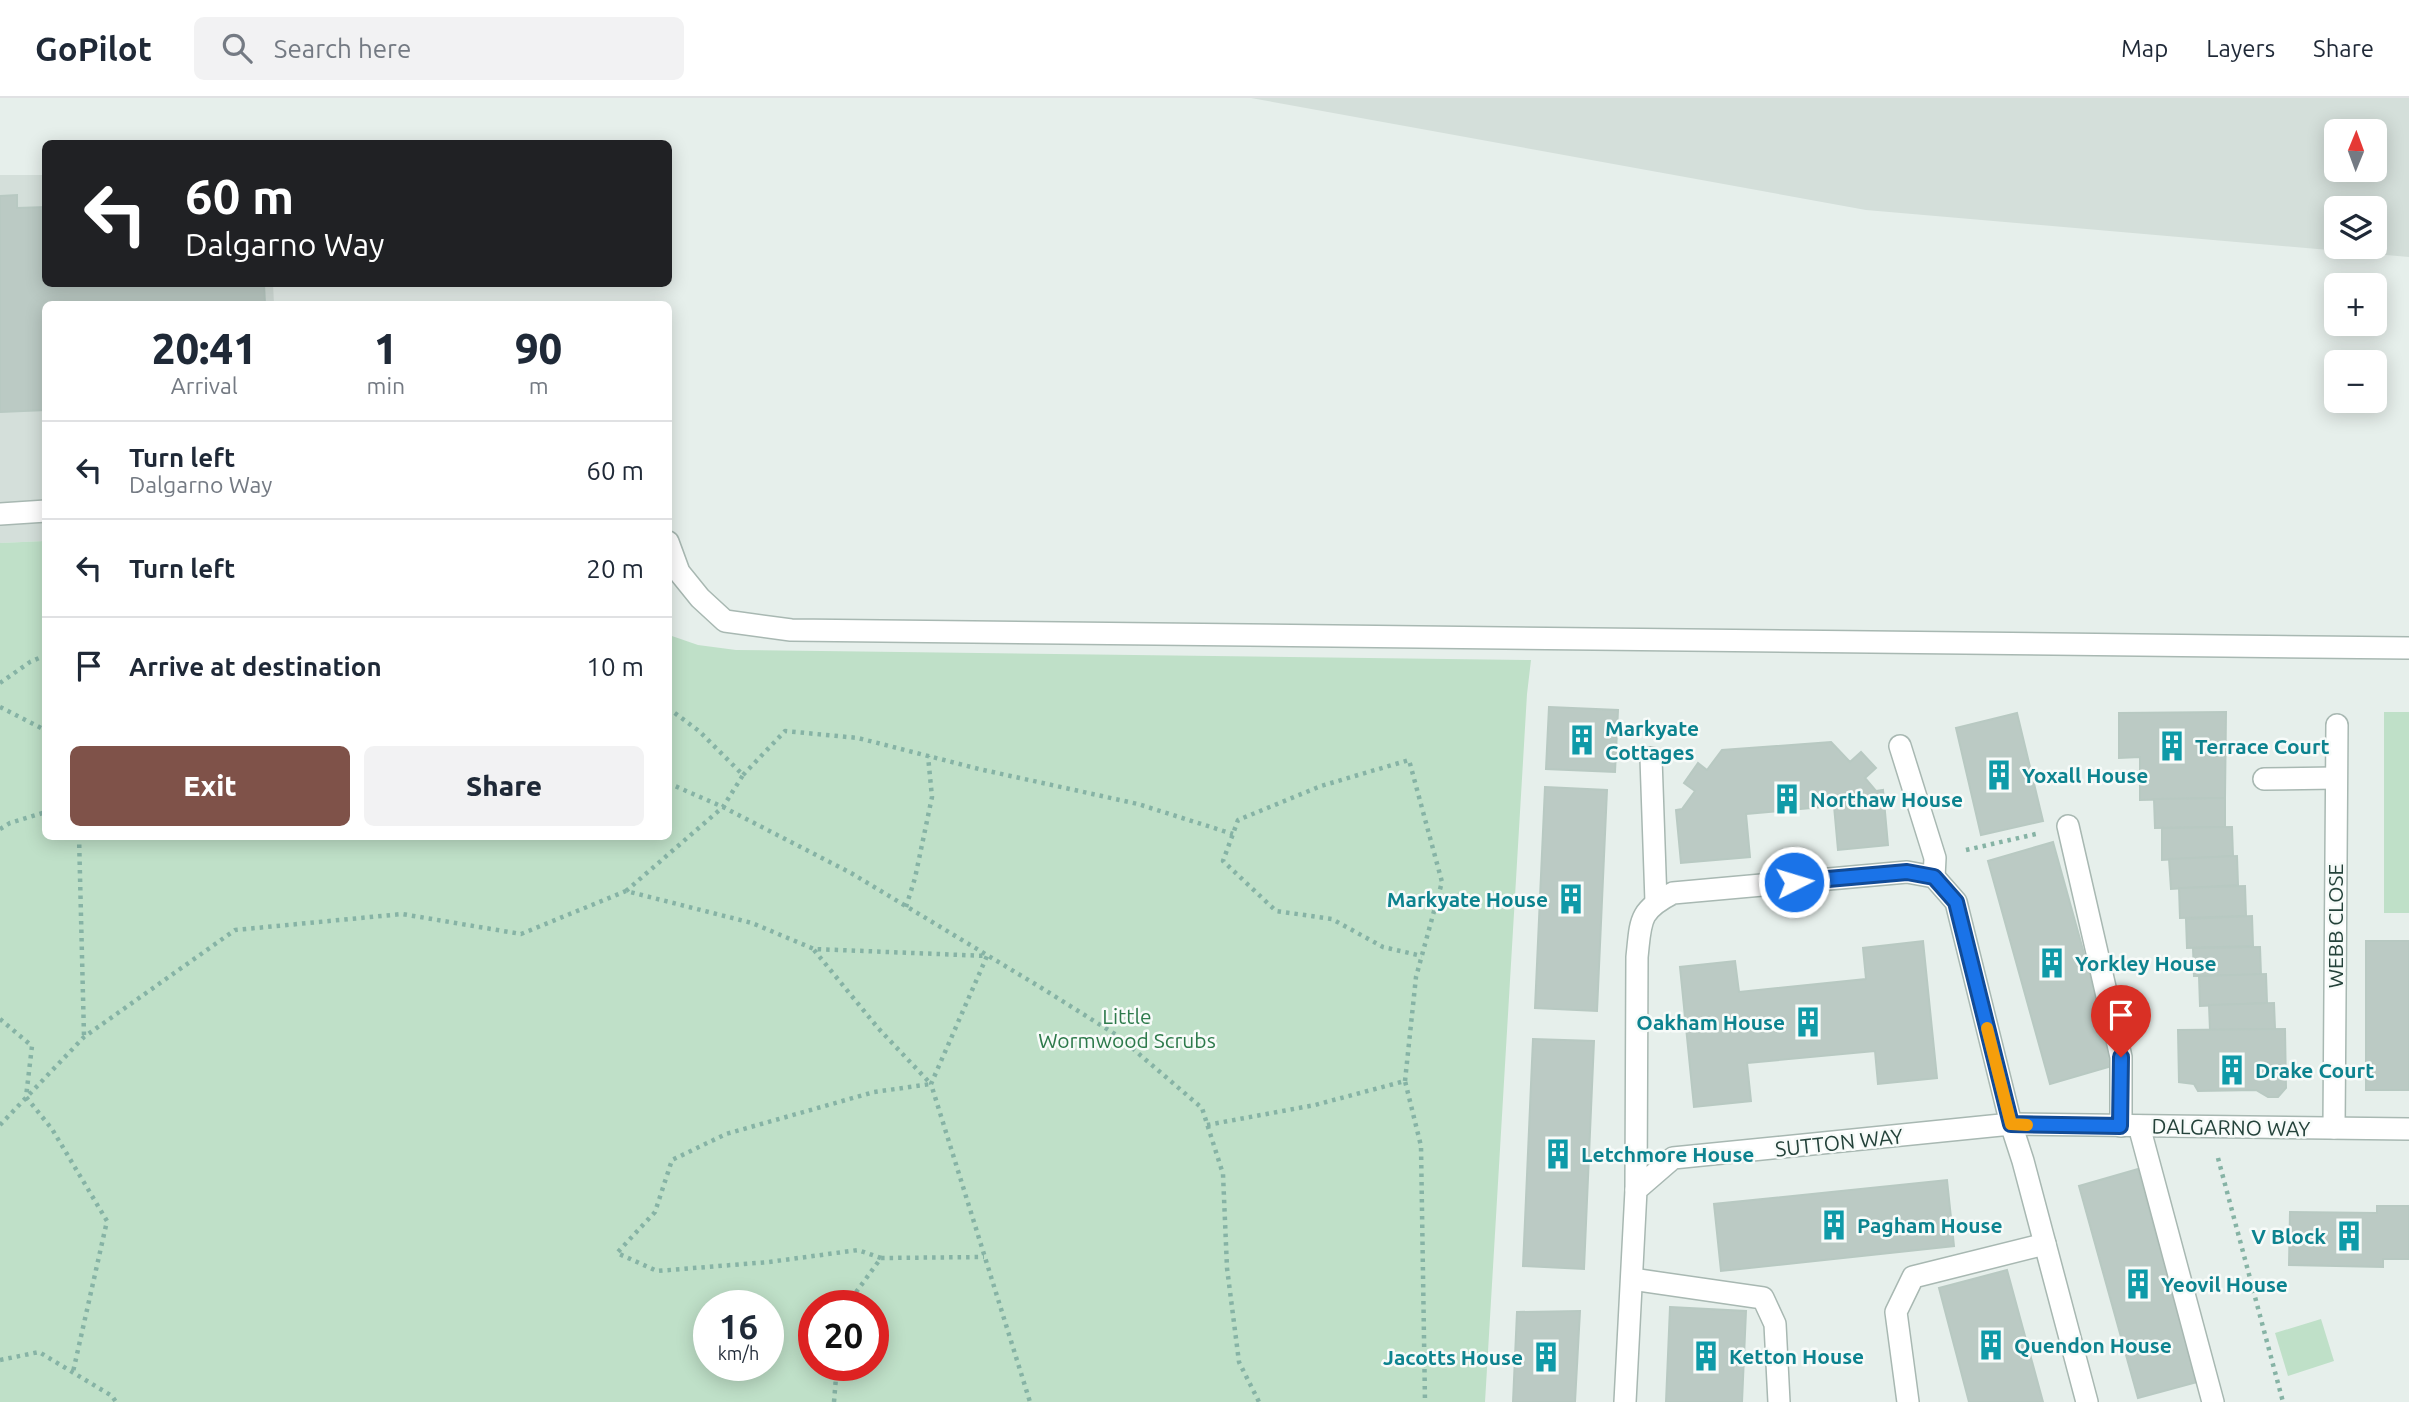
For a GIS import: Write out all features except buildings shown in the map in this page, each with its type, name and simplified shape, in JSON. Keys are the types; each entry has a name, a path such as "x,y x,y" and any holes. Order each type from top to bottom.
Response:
{"street":[{"path":"0,514 42,511"},
{"path":"672,552 680,572 700,598 725,621 791,630 2409,648"},
{"name":"WEBB CLOSE","path":"2334,1128 2337,724"},
{"path":"1900,746 1934,867 1956,902 2011,1124 2087,1402"},
{"path":"1651,758 1656,902"},
{"path":"2264,779 2336,778"},
{"path":"2068,826 2121,1057 2130,1126 2213,1402"},
{"path":"1625,1402 1636,1190 1637,957 1641,919 1656,902 1673,893 1907,872 1934,867"},
{"name":"DALGARNO WAY","path":"2011,1124 2409,1129"},
{"name":"SUTTON WAY","path":"1636,1190 1673,1158 2011,1124"},
{"path":"1908,1402 1896,1312 1913,1277 2045,1244"},
{"path":"1632,1279 1763,1298 1775,1324 1779,1402"}],"path":[{"path":"0,683 42,657"},
{"path":"0,707 42,728"},
{"path":"672,711 699,731 743,775"},
{"path":"0,1125 84,1037 235,930 402,914 521,934 626,891 723,807 743,775 785,731 858,738 1138,804 1233,834"},
{"path":"906,907 932,797 928,756"},
{"path":"1422,956 1383,947 1332,919 1276,911 1223,861 1238,820 1321,786 1409,760 1441,882 1422,956 1416,977 1405,1081 1421,1146 1425,1402"},
{"path":"672,785 723,807 850,873 987,956 1118,1036 1202,1108 1223,1174 1227,1268 1239,1363 1259,1402"},
{"path":"0,829 10,823 42,813"},
{"path":"1934,867 2068,826"},
{"path":"79,840 84,1037"},
{"path":"626,891 752,923 814,949 987,956"},
{"path":"814,949 878,1028 931,1084 1030,1402"},
{"path":"931,1084 987,956"},
{"path":"0,1019 32,1046 26,1097 52,1129 107,1221 73,1373"},
{"path":"1207,1125 1315,1105 1405,1081"},
{"path":"931,1084 874,1092 726,1134 672,1160 655,1212 617,1253 657,1271 769,1262 858,1250 881,1258 984,1257"},
{"path":"2209,1126 2283,1402"},
{"path":"858,1290 881,1258"},
{"path":"0,1360 39,1352 112,1396 116,1402"},
{"path":"834,1402 836,1381"}],"shaded area":[{"path":"1251,98 2409,98 2409,257 2387,255 2387,196 2324,196 2324,250 1866,210"},
{"path":"0,175 42,175 42,287 273,287 274,301 42,301 42,541 0,543"}],"green space":[{"name":"Little Wormwood Scrubs","path":"42,541 42,840 672,840 672,636 698,645 736,650 1531,660 1485,1402 0,1402 0,543"},
{"path":"2384,712 2409,712 2409,913 2384,913"},
{"path":"2321,1319 2334,1361 2288,1376 2275,1333"}],"slow traffic":[{"path":"1987,1028 2011,1124 2027,1125"}],"place":[{"name":"Markyate Cottages","path":"1582,740"},
{"name":"Terrace Court","path":"2172,746"},
{"name":"Yoxall House","path":"1999,775"},
{"name":"Northaw House","path":"1787,799"},
{"name":"Markyate House","path":"1571,899"},
{"name":"Yorkley House","path":"2052,963"},
{"name":"Oakham House","path":"1808,1022"},
{"name":"Drake Court","path":"2232,1070"},
{"name":"Letchmore House","path":"1558,1154"},
{"name":"Pagham House","path":"1834,1225"},
{"name":"V Block","path":"2349,1236"},
{"name":"Yeovil House","path":"2138,1284"},
{"name":"Quendon House","path":"1991,1345"},
{"name":"Ketton House","path":"1706,1356"},
{"name":"Jacotts House","path":"1546,1357"}],"route":[{"path":"1794,882 1907,872 1934,877 1956,902 2011,1124 2120,1126 2121,1057"}]}
